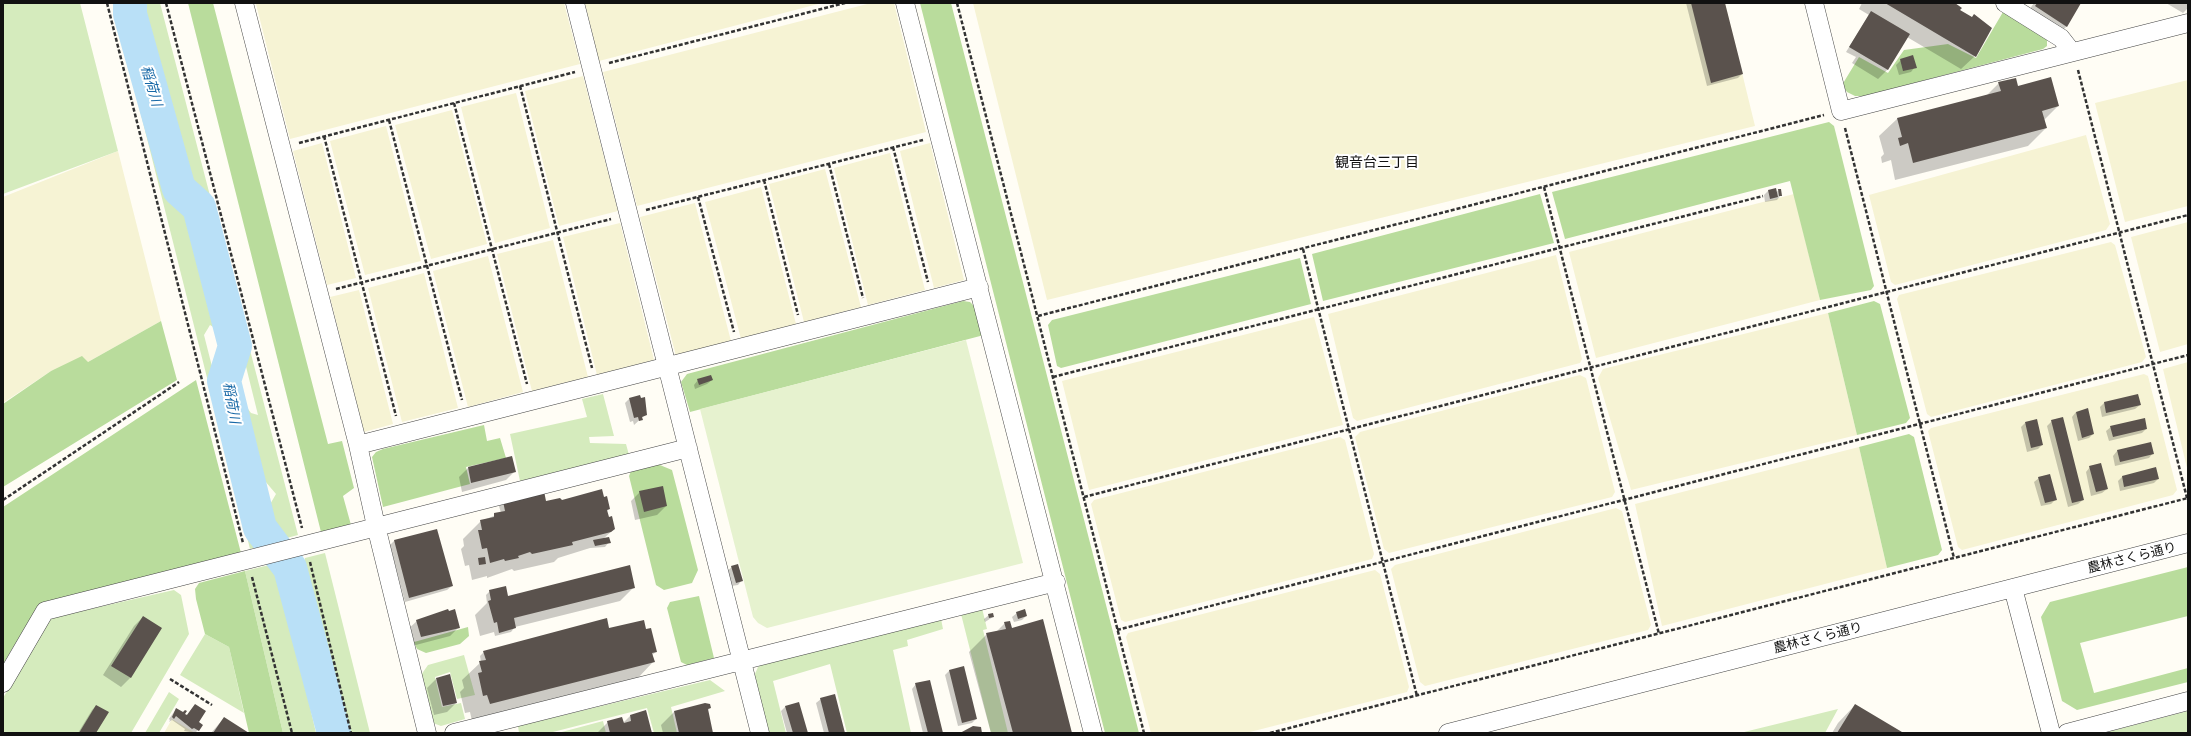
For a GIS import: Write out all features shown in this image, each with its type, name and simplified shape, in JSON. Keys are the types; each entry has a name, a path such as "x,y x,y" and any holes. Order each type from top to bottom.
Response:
{"street":[{"path":"244,3 358,445 376,526 428,733"},
{"path":"575,3 760,733"},
{"path":"905,3 1056,582 1093,733"},
{"path":"1814,3 1841,110 2188,22"},
{"path":"2005,3 2061,38 2072,52"},
{"path":"358,445 739,350 979,288"},
{"path":"3,683 45,611 688,448"},
{"name":"農林さくら通り","path":"1448,733 2188,543"},
{"path":"454,733 742,659 1056,582"},
{"path":"2013,588 2051,733"},
{"path":"2067,733 2188,701"}],"path":[{"path":"107,3 250,560 292,733"},
{"path":"166,3 351,733"},
{"path":"281,148 845,3"},
{"path":"958,3 1144,733"},
{"path":"1270,733 2188,498 2072,52"},
{"path":"520,86 597,385"},
{"path":"454,103 532,402"},
{"path":"1038,316 1841,110 1954,558"},
{"path":"389,120 467,418"},
{"path":"324,136 401,434"},
{"path":"893,148 933,299"},
{"path":"829,164 868,316"},
{"path":"764,180 802,333"},
{"path":"1544,187 1659,634"},
{"path":"1053,377 1763,196"},
{"path":"698,197 739,350"},
{"path":"1084,497 2188,215"},
{"path":"1302,249 1417,696"},
{"path":"1118,630 2188,355"},
{"path":"3,500 179,382"},
{"path":"170,679 212,705"}],"shaded area":[{"path":"564,3 580,64 290,139 256,4"},
{"path":"585,3 822,3 599,61"},
{"path":"871,3 894,3 926,132 637,206 603,72"},
{"path":"973,3 1725,3 1755,126 1047,300"},
{"path":"583,76 618,211 559,226 525,91"},
{"path":"2188,80 2188,206 2125,222 2095,103"},
{"path":"516,93 550,228 495,243 461,107"},
{"path":"452,110 487,244 431,259 395,125"},
{"path":"386,126 421,261 365,275 330,141"},
{"path":"2086,135 2110,224 2106,230 1895,285 1891,282 1869,195"},
{"path":"322,143 356,278 327,285 293,151"},
{"path":"930,143 964,280 934,288 900,151"},
{"path":"118,151 161,321 88,362 51,371 3,403 3,197"},
{"path":"890,153 925,290 868,305 834,168"},
{"path":"825,169 861,307 804,322 769,184"},
{"path":"761,187 796,324 741,339 705,202"},
{"path":"1794,194 1820,300 1596,358 1569,252"},
{"path":"695,203 731,341 676,356 640,217"},
{"path":"2188,222 2188,344 2160,352 2131,237"},
{"path":"620,223 654,360 597,375 563,237"},
{"path":"553,240 588,377 532,391 497,254"},
{"path":"2111,242 2115,245 2146,357 2142,362 1931,417 1927,414 1897,299 1899,295"},
{"path":"1556,255 1582,359 1580,363 1357,421 1353,418 1328,314"},
{"path":"488,256 523,392 468,407 433,271"},
{"path":"424,273 458,408 402,422 368,288"},
{"path":"359,290 393,424 364,432 330,297"},
{"path":"1828,313 1857,435 1631,490 1598,378 1603,369"},
{"path":"1314,317 1343,425 1089,490 1062,381"},
{"path":"2188,362 2188,472 2163,369"},
{"path":"2144,374 2148,376 2177,490 2173,495 1962,550 1958,547 1928,431 1931,428"},
{"path":"1580,375 1586,378 1615,492 1612,497 1389,553 1384,549 1355,437 1360,432"},
{"path":"1340,437 1345,440 1374,554 1372,559 1125,622 1121,620 1091,504 1094,500"},
{"path":"1859,447 1887,568 1662,626 1635,504"},
{"path":"1616,508 1622,511 1651,625 1648,630 1425,686 1420,682 1391,569 1395,565"},
{"path":"1375,570 1380,574 1409,687 1407,692 1246,733 1151,733 1126,637 1128,633"},
{"path":"172,719 195,733 164,733"}],"green space":[{"path":"3,3 80,3 118,151 3,194"},
{"path":"113,3 121,3 172,198 192,207 229,347 224,350 218,330 210,325 204,335 254,532 263,545 250,549"},
{"path":"142,3 160,3 298,535 283,539 270,529 265,513 276,494 259,474 233,389 251,413 258,415 203,193 189,180 142,26"},
{"path":"188,3 213,3 328,444 342,441 354,488 343,496 351,525 321,532"},
{"path":"920,3 951,3 1139,733 1105,733"},
{"path":"2003,12 2047,38 2047,46 2043,49 1865,96 1855,96 1847,92 1842,85 1859,57 1888,73 1904,50 1948,44 1976,58"},
{"path":"1829,122 1834,126 1874,286 1871,290 1820,300 1790,181 1565,239 1552,192"},
{"path":"1540,194 1554,243 1323,301 1312,254"},
{"path":"1300,258 1311,304 1061,368 1057,366 1048,325 1052,320"},
{"path":"963,301 970,302 974,306 984,335 690,412 681,382 687,374"},
{"path":"1874,301 1880,304 1910,418 1906,423 1857,435 1828,313"},
{"path":"161,321 177,380 3,487 3,404 51,371 82,356 88,362"},
{"path":"966,340 1023,563 767,628 758,623 753,617 700,409"},
{"path":"196,380 241,553 39,604 3,664 3,507"},
{"path":"603,394 614,436 589,437 590,443 626,444 629,455 520,481 510,434 587,417 582,399"},
{"path":"484,425 487,441 500,438 506,458 466,467 470,484 383,507 372,457 376,452 383,449"},
{"path":"1909,434 1914,437 1942,550 1938,555 1887,568 1859,447"},
{"path":"655,463 672,470 698,570 692,583 664,590 656,585 629,476 632,469"},
{"path":"325,553 370,733 342,733 303,568 305,558"},
{"path":"277,563 316,733 283,733 245,571"},
{"path":"2188,567 2188,616 2080,643 2094,693 2188,668 2188,682 2077,710 2062,701 2041,617 2050,602"},
{"path":"245,571 283,733 249,733 229,647 205,634 196,599 195,589 199,583"},
{"path":"174,590 181,595 189,634 131,733 3,733 3,698 51,618"},
{"path":"699,596 714,658 687,665 681,662 667,608 670,602"},
{"path":"982,608 987,629 983,630 1008,733 991,733 961,614"},
{"path":"941,619 943,629 907,640 908,646 893,650 911,733 847,733 830,664 773,681 786,733 769,733 754,681 758,667 763,664"},
{"path":"468,627 469,636 460,644 426,653 417,649 414,642"},
{"path":"205,634 229,647 244,713 180,675"},
{"path":"464,655 475,695 457,699 450,672 435,677 442,707 461,703 465,719 441,726 433,723 421,675 428,665"},
{"path":"710,680 725,691 671,707 677,733 654,733 647,708 549,733 519,733 518,726"},
{"path":"169,692 179,699 159,733 145,733"},
{"path":"1838,709 1825,733 1740,733"},
{"path":"2188,711 2188,733 2104,733"},
{"path":"603,721 606,733 558,733"}],"building":[{"path":"1691,3 1725,3 1743,74 1711,83"},
{"path":"1885,3 1955,3 1962,8 1960,10 1972,17 1974,14 1992,28 1976,57"},
{"path":"2037,3 2081,3 2067,27 2035,6"},
{"path":"1871,11 1910,34 1888,70 1849,47"},
{"path":"1913,55 1917,68 1903,71 1900,59"},
{"path":"2051,77 2059,106 2042,111 2047,128 1913,163 1908,143 1900,146 1898,138 1902,137 1897,118 2001,91 1998,82 2016,78 2018,86"},
{"path":"1776,188 1778,197 1770,199 1768,190"},
{"path":"1778,189 1781,189 1782,196 1779,196"},
{"path":"711,375 713,380 699,385 697,379"},
{"path":"2138,394 2141,405 2106,413 2104,402"},
{"path":"640,395 641,398 645,397 647,415 642,417 643,420 639,421 638,417 634,418 629,398"},
{"path":"2088,408 2094,434 2082,438 2076,412"},
{"path":"2063,417 2084,500 2072,503 2051,420"},
{"path":"2145,418 2147,429 2113,437 2110,426"},
{"path":"2037,419 2043,445 2031,448 2025,422"},
{"path":"2151,442 2154,454 2120,462 2117,450"},
{"path":"512,456 516,472 471,483 468,467"},
{"path":"2101,463 2108,489 2096,492 2089,466"},
{"path":"2156,467 2159,479 2124,487 2122,476"},
{"path":"2050,474 2057,500 2045,503 2038,477"},
{"path":"663,486 667,506 644,512 639,491"},
{"path":"602,489 604,497 607,496 610,509 607,510 609,517 612,516 615,529 611,532 572,542 573,545 532,554 530,552 518,556 519,558 505,561 504,559 490,563 487,548 482,549 478,530 482,530 480,520 494,517 494,513 505,511 503,501 544,491 546,501 560,498 562,500"},
{"path":"437,529 453,586 409,598 394,540"},
{"path":"609,537 611,543 595,546 593,540"},
{"path":"485,557 486,564 479,565 478,558"},
{"path":"738,564 743,581 736,583 731,566"},
{"path":"630,565 635,588 514,618 516,628 499,633 497,622 494,623 488,601 491,600 489,590 506,586 508,596"},
{"path":"448,609 449,611 455,609 460,628 421,637 416,620"},
{"path":"1025,609 1027,616 1018,619 1016,612"},
{"path":"993,613 994,617 989,618 988,614"},
{"path":"143,616 162,628 131,678 111,666"},
{"path":"607,618 609,628 644,620 646,629 651,628 657,652 652,653 655,662 490,704 487,695 483,696 478,673 482,672 479,661 486,660 483,651"},
{"path":"1043,619 1072,733 1013,733 986,633 1006,629 1004,622 1010,621 1012,628"},
{"path":"964,666 977,719 962,723 949,670"},
{"path":"450,674 457,703 443,706 436,678"},
{"path":"930,680 943,733 928,733 915,683"},
{"path":"835,694 845,733 829,733 820,698"},
{"path":"799,702 808,733 793,733 785,706"},
{"path":"705,703 710,704 711,708 708,709 713,733 679,733 674,711"},
{"path":"195,704 206,711 199,722 203,725 199,731 194,728 192,729 176,716 174,719 172,717 176,708 183,712 185,710 187,711 185,714 187,715"},
{"path":"1855,704 1902,732 1837,733"},
{"path":"96,705 109,712 96,733 79,733"},
{"path":"646,710 652,733 610,733 607,721 622,717 624,723 631,721 630,715"},
{"path":"224,717 249,733 213,733"},
{"path":"973,726 981,727 982,733 960,733"}],"waterway":[{"name":"稲荷川","path":"130,3 130,14 179,189 199,207 235,346 224,381 260,528 290,568 334,733"}],"district":[{"name":"観音台三丁目","path":"1377,163"}]}
